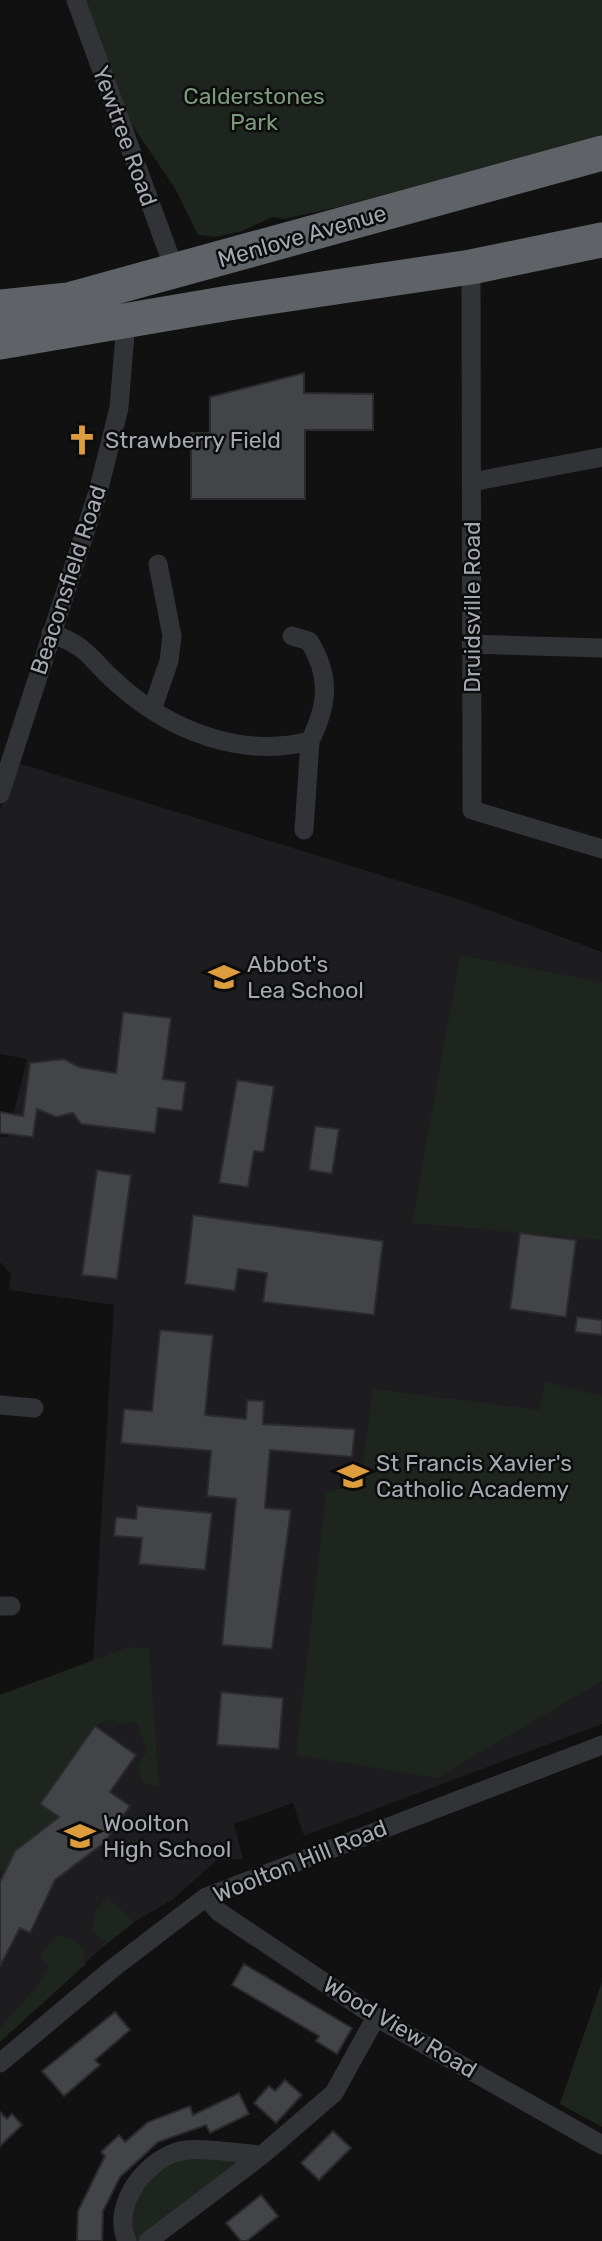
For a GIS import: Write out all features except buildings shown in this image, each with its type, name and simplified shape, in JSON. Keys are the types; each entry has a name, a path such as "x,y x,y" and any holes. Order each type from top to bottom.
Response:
{"highway":[{"name":"Menlove Avenue","path":"0,307 68,300 602,153"},
{"name":"Menlove Avenue","path":"0,342 231,302 471,267 602,240"},
{"path":"68,300 88,300 112,308 126,321 153,309 168,293 175,271 189,286 207,296 231,302"}],"street":[{"name":"Yewtree Road","path":"76,0 175,271"},
{"name":"Druidsville Road","path":"471,267 472,810 602,849"},
{"name":"Beaconsfield Road","path":"0,794 97,492 119,408 126,321"},
{"path":"472,482 602,457"},
{"path":"152,710 172,646 172,626 162,595 158,564"},
{"path":"51,633 81,646 114,682 152,710 206,738 238,745 310,741"},
{"path":"292,636 309,641 320,659 325,687 323,714 310,741 304,830"},
{"path":"471,643 602,648"},
{"path":"0,1405 34,1408"},
{"name":"Woolton Hill Road","path":"0,2063 112,1969 206,1898 602,1745"},
{"name":"Wood View Road","path":"206,1898 219,1912 376,2017 602,2145"},
{"path":"148,2241 262,2155 334,2094 376,2017"},
{"path":"127,2241 120,2227 129,2193 149,2168 185,2150 262,2155"}],"shaded area":[{"name":"St Francis Xavier's Catholic Academy","path":"15,762 461,900 602,952 602,1724 304,1836 293,1803 234,1824 243,1859 217,1860 172,1900 134,1922 0,2035 0,1695 93,1660 114,1305 9,1290 11,1274 0,1262 0,1137 8,1137 27,1059 0,1054 0,810"}],"green space":[{"name":"Calderstones Park","path":"85,0 602,0 602,136 338,207 284,219 273,217 242,231 216,237 198,235 176,190 128,119"},
{"path":"460,955 602,982 602,1240 412,1223"},
{"path":"545,1382 602,1396 602,1681 437,1778 296,1755 326,1493 360,1482 373,1389 539,1410"},
{"path":"130,1647 149,1648 159,1788 142,1782 138,1766 147,1751 137,1722 123,1724 111,1719 95,1726 41,1804 59,1817 15,1850 5,1872 0,1869 0,1695"},
{"path":"107,1896 134,1922 108,1943 92,1931 96,1910"},
{"path":"57,1935 73,1939 84,1948 86,1964 0,2042 0,2028 37,1986 48,1967 40,1954"},
{"path":"602,1982 602,2127 560,2104"},
{"path":"188,2154 250,2159 141,2241 132,2241 130,2211 141,2187 162,2169"}],"place":[{"name":"Strawberry Field","path":"82,440"},
{"name":"Abbot's Lea School","path":"224,977"},
{"name":"St Francis Xavier's Catholic Academy","path":"353,1476"},
{"name":"Woolton High School","path":"80,1836"}]}
